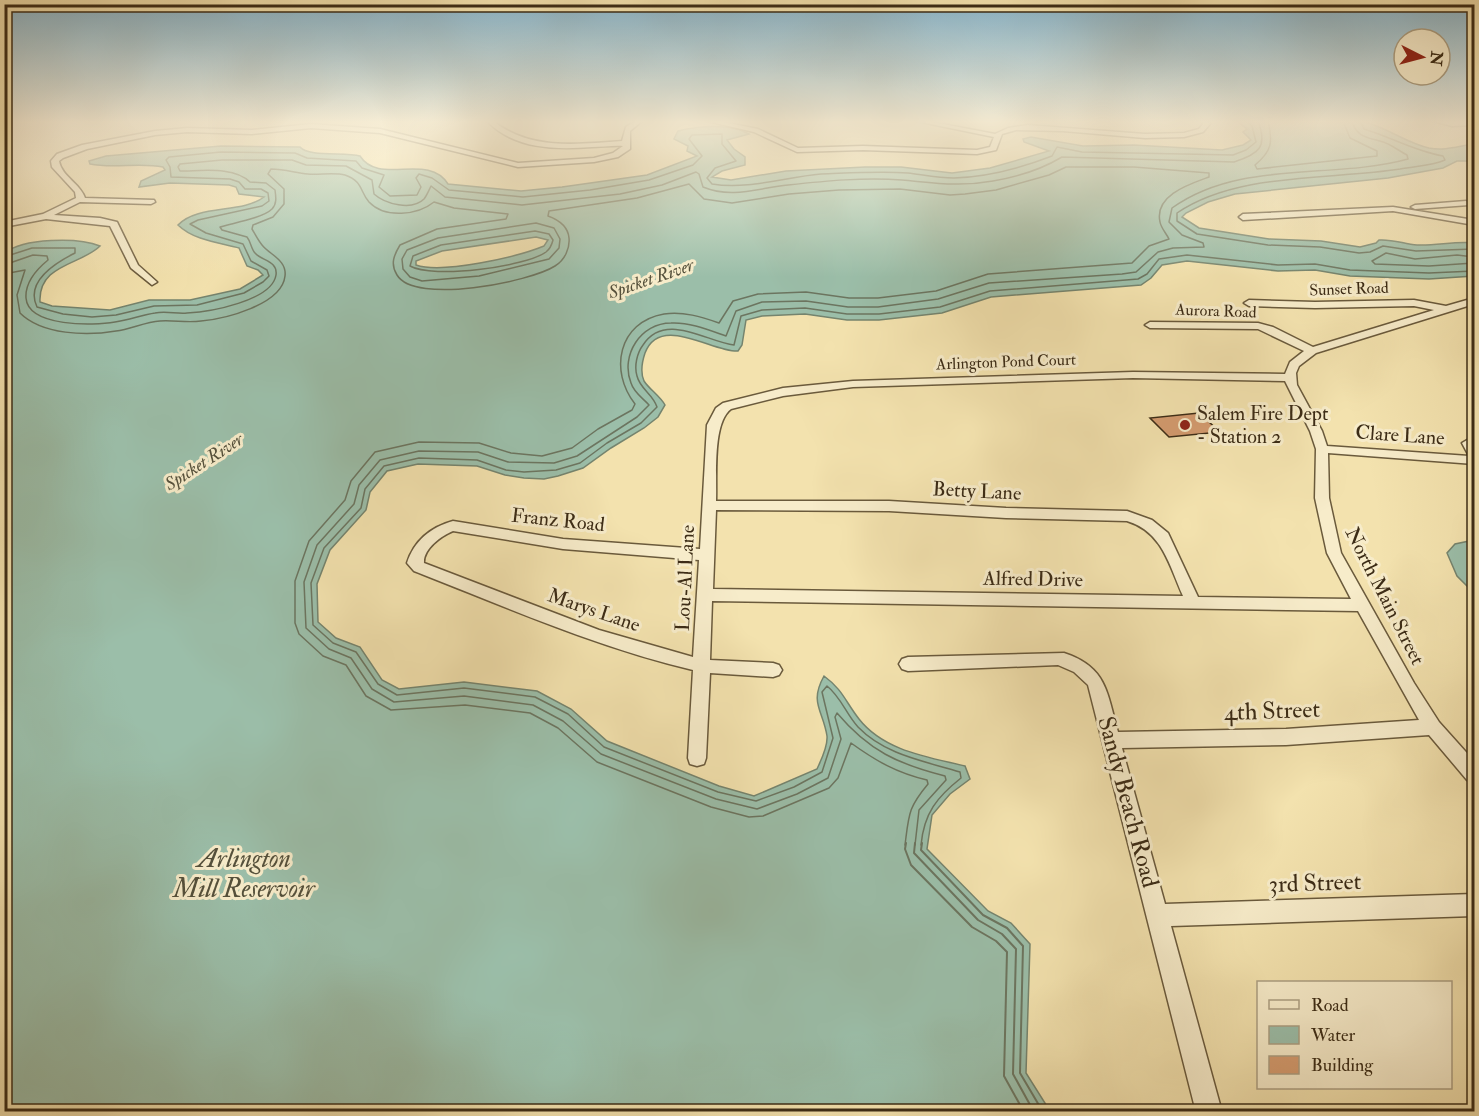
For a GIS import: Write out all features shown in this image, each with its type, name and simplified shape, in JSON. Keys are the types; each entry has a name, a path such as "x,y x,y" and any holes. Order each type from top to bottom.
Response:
{"street":[{"path":"59,173 80,192 79,200"},
{"path":"4,225 46,216 79,200 150,202"},
{"path":"1243,217 1466,203"},
{"path":"1393,209 1474,223"},
{"path":"46,216 68,221 102,221 114,224 134,266 152,282"},
{"path":"1289,378 1291,366 1312,351 1474,301"},
{"name":"Sunset Road","path":"1249,303 1314,305 1414,303 1448,309"},
{"name":"Aurora Road","path":"1150,325 1258,326 1269,329 1312,351"},
{"name":"Arlington Pond Court","path":"727,406 749,399 818,387 888,383 1133,375 1289,378"},
{"name":"North Main Street","path":"1289,378 1316,431 1322,449 1322,498 1326,523 1335,553 1361,605 1408,688 1433,727 1474,774"},
{"name":"Lou-Al Lane","path":"697,758 713,425 720,411 727,406"},
{"name":"Clare Lane","path":"1474,440 1468,443 1474,453"},
{"name":"Clare Lane","path":"1322,449 1474,460"},
{"name":"Betty Lane","path":"709,505 889,506 1006,513 1127,516 1142,519 1159,532 1193,602"},
{"name":"Franz Road","path":"416,556 438,532 453,526 563,544 707,555"},
{"name":"Marys Lane","path":"416,556 415,563 419,567 569,626 702,665 773,670"},
{"name":"Alfred Drive","path":"705,595 1361,605"},
{"name":"Sandy Beach Road","path":"908,664 1034,658 1072,662 1083,668 1096,683 1209,1112"},
{"name":"4th Street","path":"1112,740 1286,737 1433,727"},
{"name":"3rd Street","path":"1158,915 1474,906"}],"water":[{"name":"Arlington Mill Reservoir","path":"158,173 435,173 448,184 521,191 652,173 719,173 712,177 731,180 773,173 1415,173 1235,194 1208,202 1182,217 1199,228 1269,239 1321,241 1360,247 1379,240 1417,245 1474,243 1474,276 1429,279 1350,276 1315,270 1278,271 1187,261 1162,265 1151,278 1141,285 991,297 942,313 879,320 847,320 805,314 762,316 746,320 742,345 738,351 675,335 662,336 652,342 642,363 644,381 665,405 658,417 583,468 544,479 505,475 477,466 418,464 387,471 370,492 366,510 330,550 317,584 318,622 336,638 360,647 382,680 399,689 464,682 537,691 571,709 607,741 719,786 754,796 817,769 827,740 817,700 824,676 840,691 859,719 881,739 922,756 965,766 970,779 950,794 932,815 927,849 988,911 1011,923 1030,944 1026,1073 1050,1111 5,1111 5,253 24,244 51,240 78,241 100,246 53,273 41,289 40,302 52,306 110,310 149,300 190,300 240,289 263,275 258,270 247,266 239,248 199,238 178,225 197,214 244,206 264,197 239,194 236,187 229,185 170,183 139,187 141,181","holes":["536,237 548,240 544,246 499,259 461,266 416,265 416,261 442,251"]},
{"path":"1474,540 1474,593 1457,576 1447,553 1455,544"}],"building":[{"name":"Salem Fire Dept - Station 2","path":"1199,413 1220,432 1169,437 1150,418"}],"place":[{"name":"Salem Fire Dept - Station 2","path":"1185,425"}],"water label":[{"name":"Spicket River","path":"651,279"},
{"name":"Spicket River","path":"204,462"}]}
